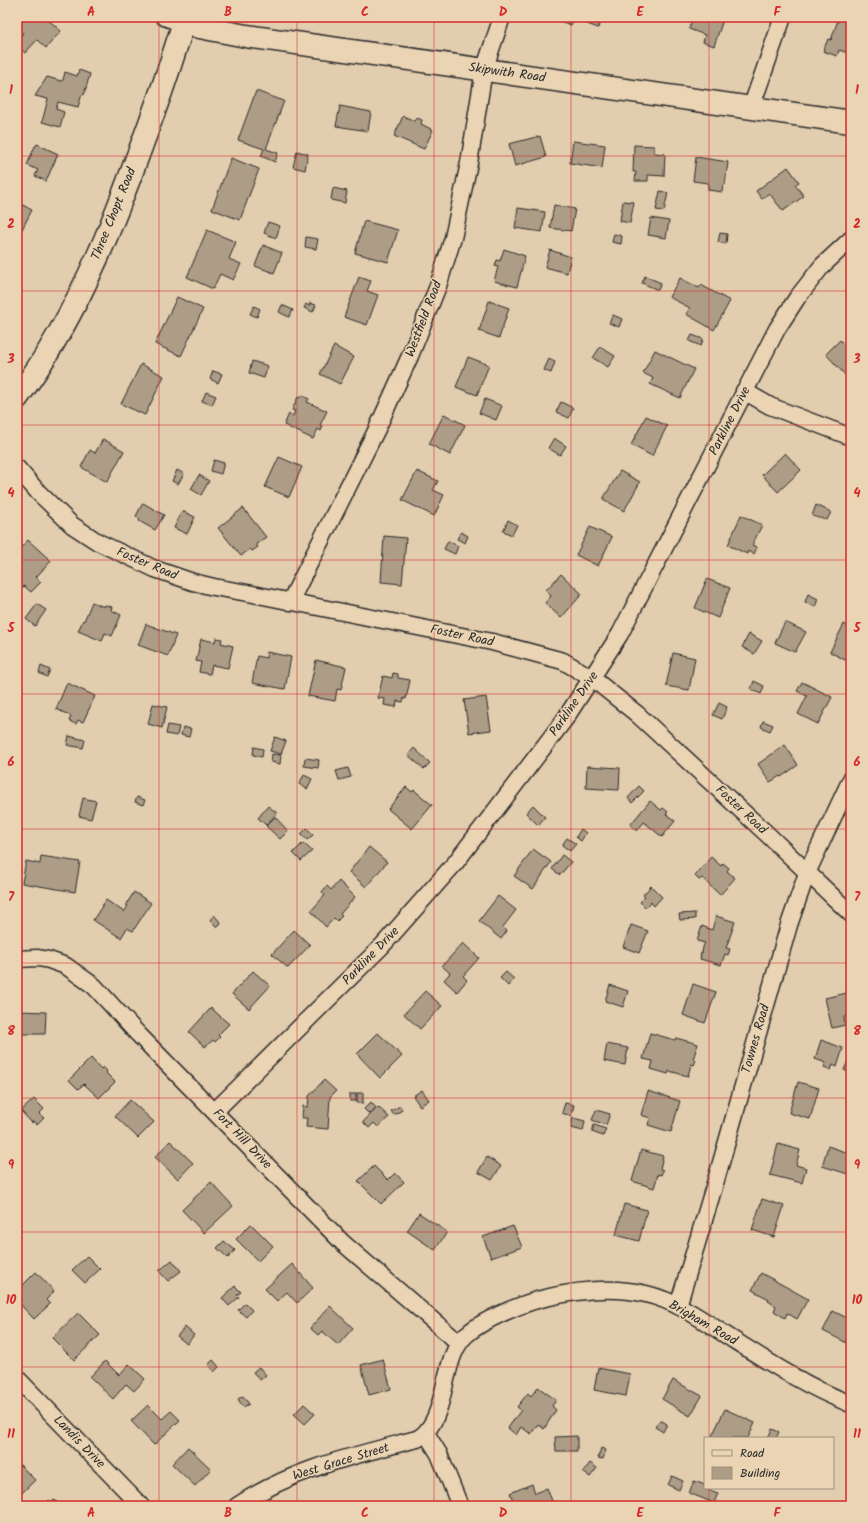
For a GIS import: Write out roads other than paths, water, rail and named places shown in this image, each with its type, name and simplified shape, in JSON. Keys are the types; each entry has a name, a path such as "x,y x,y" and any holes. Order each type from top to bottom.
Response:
{"main road":[{"name":"Skipwith Road","path":"178,19 246,36 851,122"},
{"name":"Three Chopt Road","path":"17,398 32,378 61,331 84,287 113,221 161,91 178,19"}],"street":[{"name":"Westfield Road","path":"290,602 377,430 410,356 438,286 452,238 462,193 484,70 502,17"},
{"path":"751,108 783,17"},
{"name":"Parkline Drive","path":"214,1111 382,946 456,862 565,720 620,634 777,329 797,298 822,266 851,239"},
{"path":"744,391 770,406 851,438"},
{"name":"Foster Road","path":"17,468 38,492 72,524 98,542 154,569 193,582 492,642 563,661 592,678 637,714 851,914"},
{"name":"Townes Road","path":"678,1306 718,1173 789,924 807,873 851,779"},
{"name":"Fort Hill Drive","path":"17,959 38,958 49,960 66,966 94,986 138,1034 343,1243 459,1343"},
{"name":"Brigham Road","path":"426,1433 434,1420 454,1352 459,1343 474,1328 512,1309 538,1300 567,1293 601,1289 617,1289 645,1294 660,1298 678,1306 704,1320 783,1371 828,1395 851,1404"},
{"name":"Landis Drive","path":"17,1378 141,1506"},
{"path":"426,1433 440,1454 460,1506"},
{"name":"West Grace Street","path":"237,1506 294,1475 338,1460 417,1439 426,1433"}]}
